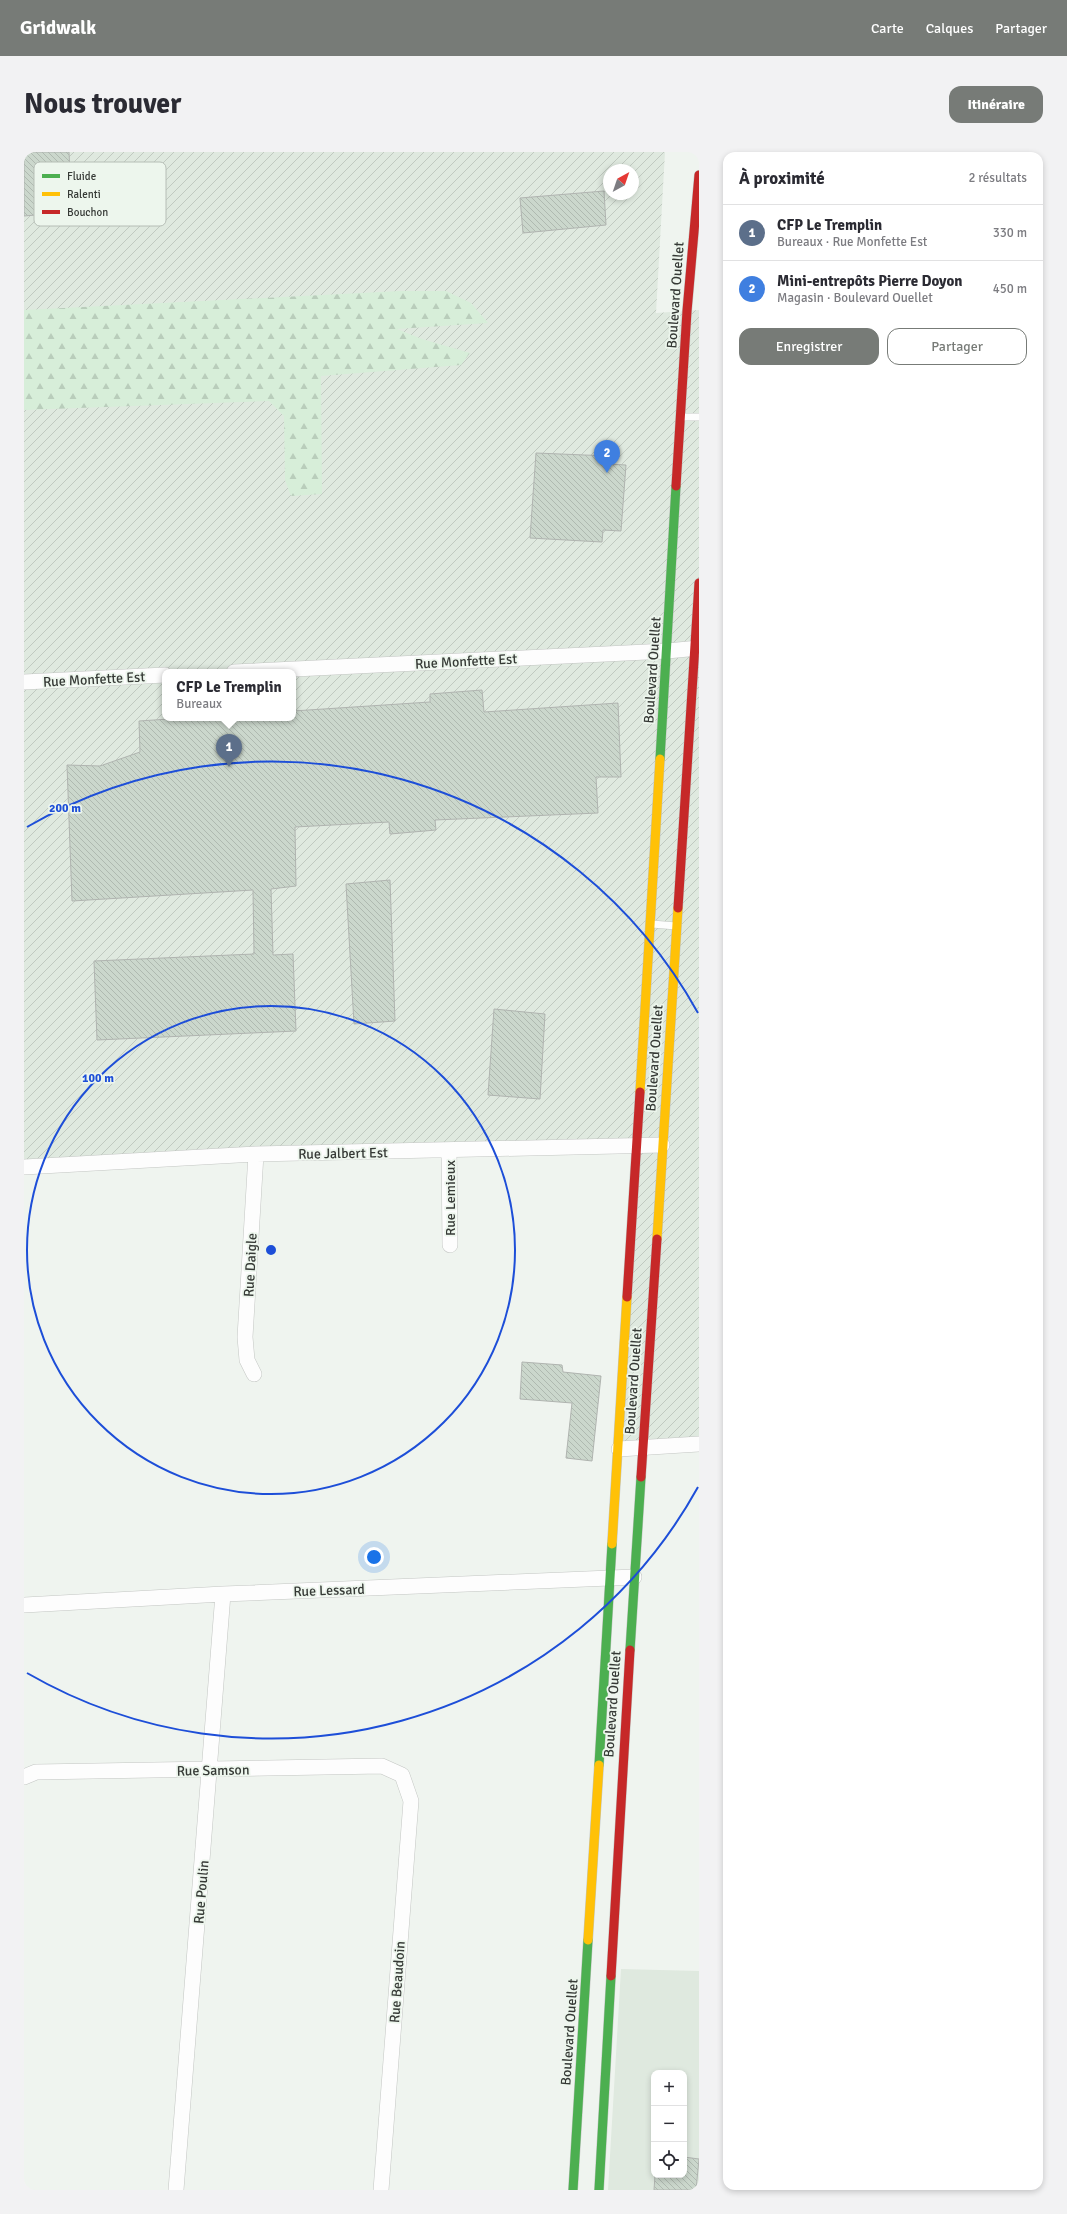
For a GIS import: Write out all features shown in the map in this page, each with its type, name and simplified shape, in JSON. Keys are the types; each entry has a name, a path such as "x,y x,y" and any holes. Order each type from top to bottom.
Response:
{"street":[{"name":"Boulevard Ouellet","path":"599,2190 598,2161 607,1836 608,1578 619,1449 636,1146 682,417 687,311 699,175"},
{"name":"Boulevard Ouellet","path":"573,2190 578,2159 607,1836 634,1577 676,926 697,648 699,583"},
{"name":"Rue Monfette Est","path":"296,669 667,651 697,648"},
{"name":"Rue Monfette Est","path":"24,682 162,675"},
{"name":"Rue Jalbert Est","path":"24,1167 256,1154 449,1151 662,1145"},
{"name":"Rue Lemieux","path":"449,1151 450,1245"},
{"name":"Rue Daigle","path":"254,1374 247,1360 245,1338 256,1154"},
{"path":"619,1449 699,1444"},
{"name":"Rue Lessard","path":"24,1605 223,1594 634,1577"},
{"name":"Rue Poulin","path":"176,2190 211,1771 223,1594"},
{"name":"Rue Samson","path":"24,1777 36,1772 211,1771 382,1766 402,1775"},
{"name":"Rue Beaudoin","path":"381,2190 410,1801 402,1775"}],"lane":[{"path":"682,417 699,417"},
{"path":"650,924 676,926"}],"shaded area":[{"path":"24,152 665,152 656,313 699,310 699,1444 619,1449 636,1147 24,1167"},
{"path":"621,1969 699,1971 699,2190 608,2190"}],"green space":[{"path":"400,291 446,291 471,303 488,323 397,329 422,339 470,353 461,365 321,376 322,494 291,496 285,480 284,416 269,401 24,410 24,310"}],"building":[{"path":"24,152 69,152 70,162 34,162 34,215 24,216"},
{"path":"603,191 606,225 523,233 520,198"},
{"path":"536,453 609,456 608,464 626,465 621,531 603,530 602,542 530,538"},
{"path":"482,690 484,712 618,703 621,777 596,777 598,813 435,820 436,830 390,834 389,822 295,827 296,886 271,889 273,955 293,954 296,1031 97,1040 94,961 254,954 253,890 72,901 67,765 100,766 140,752 139,721 162,719 162,721 296,721 296,711 430,702 430,694"},
{"path":"390,880 395,1021 354,1024 346,884"},
{"path":"494,1009 545,1014 540,1099 488,1095"},
{"path":"522,1362 562,1365 563,1372 601,1376 592,1461 566,1458 572,1403 520,1399"},
{"path":"687,2157 699,2159 696,2190 654,2190 655,2178 687,2178"}],"traffic: fast":[{"path":"660,759 676,486"},
{"path":"630,1650 641,1477"},
{"path":"599,1765 612,1544"},
{"path":"573,2190 588,1940"},
{"path":"599,2190 611,1976"}],"traffic: slow":[{"path":"640,1092 660,759"},
{"path":"657,1239 678,908"},
{"path":"612,1544 627,1297"},
{"path":"588,1940 599,1765"}],"traffic: jam":[{"path":"676,486 687,311 699,175"},
{"path":"678,908 699,583"},
{"path":"627,1297 640,1092"},
{"path":"641,1477 657,1239"},
{"path":"611,1976 630,1650"}],"place":[{"name":"Mini-entrepôts Pierre Doyon","path":"607,473"},
{"name":"CFP Le Tremplin","path":"229,767"}]}
